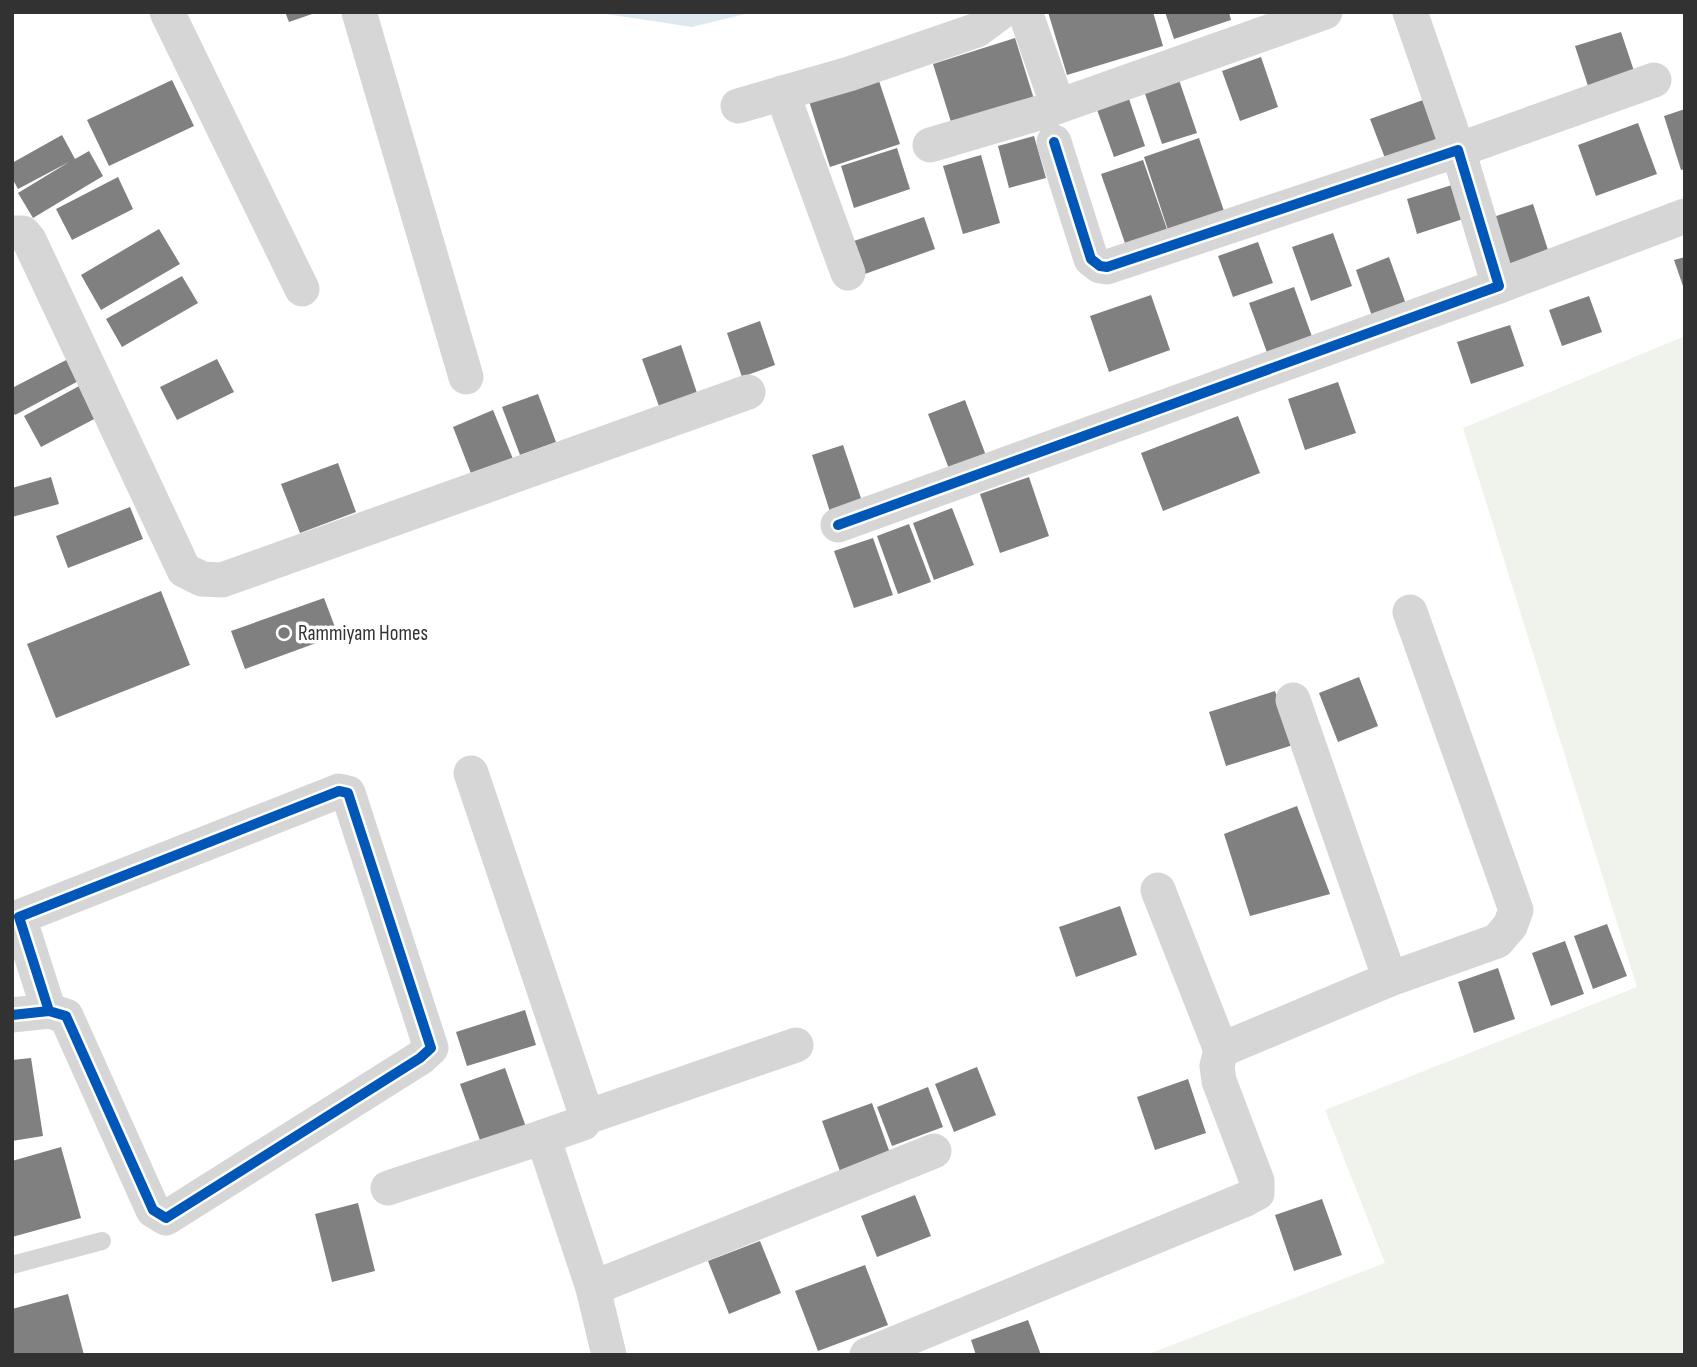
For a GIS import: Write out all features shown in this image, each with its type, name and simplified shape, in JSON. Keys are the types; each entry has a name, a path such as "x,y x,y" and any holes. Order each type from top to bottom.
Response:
{"street":[{"path":"167,12 302,289"},
{"path":"359,12 467,377"},
{"path":"738,106 849,74 977,30 1000,12"},
{"path":"1026,12 1058,106"},
{"path":"930,145 1058,106 1325,12"},
{"path":"1410,12 1458,150 1499,286"},
{"path":"1055,142 1091,259 1100,266 1107,267 1458,150 1654,80"},
{"path":"782,93 848,273"},
{"path":"838,525 1685,216"},
{"path":"12,233 23,233 29,240 184,570 202,579 222,580 748,392"},
{"path":"1221,1050 1390,979 1497,942 1510,926 1516,910 1410,612"},
{"path":"1293,700 1390,979"},
{"path":"471,773 587,1117"},
{"path":"12,1015 49,1011 66,1016 153,1210 166,1218 420,1058 430,1048 348,793 339,791 19,917 21,956 49,1011"},
{"path":"867,1355 1257,1193 1257,1181 1219,1080 1217,1066 1221,1050 1158,890"},
{"path":"388,1188 583,1124 587,1117 796,1045"},
{"path":"543,1137 593,1288 609,1355"},
{"path":"593,1288 934,1150"}],"lane":[{"path":"12,1265 102,1241"}],"shaded area":[{"path":"593,12 753,12 692,27"},
{"path":"1685,336 1685,1355 1146,1355 1385,1263 1325,1110 1637,987 1463,428"}],"building":[{"path":"285,12 315,12 315,13 289,22"},
{"path":"1048,12 1153,12 1163,46 1067,75"},
{"path":"1165,12 1229,12 1231,20 1174,39"},
{"path":"1621,32 1634,71 1588,86 1575,46"},
{"path":"1015,38 1034,99 952,125 933,64"},
{"path":"1261,57 1278,107 1240,121 1222,71"},
{"path":"877,75 900,144 830,167 808,98"},
{"path":"1178,77 1197,133 1162,144 1143,88"},
{"path":"172,80 194,126 109,166 87,120"},
{"path":"1128,96 1145,146 1114,157 1096,107"},
{"path":"1426,99 1440,138 1385,158 1370,119"},
{"path":"1685,109 1685,169 1681,170 1664,116"},
{"path":"1638,123 1657,174 1596,196 1578,145"},
{"path":"62,135 75,159 89,151 103,176 33,218 18,193 69,162 18,189 12,178 12,163"},
{"path":"1034,136 1046,178 1009,188 998,146"},
{"path":"1199,138 1224,211 1168,230 1144,157"},
{"path":"897,148 910,189 854,208 841,166"},
{"path":"981,155 1000,223 963,234 943,166"},
{"path":"1143,160 1168,232 1126,246 1101,174"},
{"path":"118,177 133,209 72,240 56,209"},
{"path":"1452,185 1463,219 1417,234 1407,199"},
{"path":"1533,204 1551,259 1505,274 1487,219"},
{"path":"924,217 935,249 862,275 851,242"},
{"path":"159,229 180,264 101,310 81,275"},
{"path":"1333,233 1352,286 1311,301 1292,247"},
{"path":"1258,242 1273,283 1233,297 1218,256"},
{"path":"1389,257 1407,307 1373,319 1356,270"},
{"path":"1685,257 1685,289 1684,289 1674,260"},
{"path":"182,276 198,303 122,347 106,319"},
{"path":"1294,287 1314,342 1269,358 1249,303"},
{"path":"1151,295 1170,350 1109,372 1090,316"},
{"path":"1589,296 1602,332 1562,346 1549,310"},
{"path":"760,321 775,365 742,377 727,333"},
{"path":"1510,325 1524,366 1471,384 1457,342"},
{"path":"681,345 698,396 660,409 642,359"},
{"path":"72,357 84,378 15,415 12,411 12,388"},
{"path":"217,359 234,392 177,420 160,387"},
{"path":"1338,382 1356,433 1305,450 1288,399"},
{"path":"81,385 98,417 41,447 24,416"},
{"path":"538,394 556,442 520,455 502,407"},
{"path":"965,400 988,461 951,474 928,414"},
{"path":"493,410 513,459 472,476 453,427"},
{"path":"1238,416 1260,473 1163,511 1141,453"},
{"path":"843,445 863,504 831,515 812,455"},
{"path":"338,463 356,512 300,533 281,484"},
{"path":"51,477 59,504 12,517 12,488"},
{"path":"1029,477 1049,536 1000,553 980,494"},
{"path":"130,507 143,539 68,568 56,536"},
{"path":"952,508 974,565 934,580 913,523"},
{"path":"909,524 931,582 898,594 877,536"},
{"path":"873,538 893,595 854,608 834,551"},
{"path":"161,591 190,665 56,718 27,644"},
{"name":"Rammiyam Homes","path":"324,598 338,635 245,669 231,631"},
{"path":"1359,677 1378,726 1338,742 1319,693"},
{"path":"1275,691 1293,745 1226,766 1209,712"},
{"path":"1297,806 1330,894 1250,916 1224,834"},
{"path":"1120,906 1137,955 1076,977 1059,927"},
{"path":"1607,924 1627,976 1593,989 1574,936"},
{"path":"1565,941 1584,994 1551,1006 1532,953"},
{"path":"1498,968 1515,1019 1474,1033 1458,982"},
{"path":"525,1010 536,1045 467,1066 456,1032"},
{"path":"31,1058 43,1136 12,1141 12,1060"},
{"path":"977,1067 996,1115 954,1132 935,1084"},
{"path":"505,1068 527,1130 482,1146 460,1084"},
{"path":"1188,1079 1206,1133 1155,1150 1137,1097"},
{"path":"928,1087 943,1127 892,1146 877,1107"},
{"path":"872,1103 891,1156 841,1174 822,1121"},
{"path":"61,1147 81,1218 12,1237 12,1161"},
{"path":"915,1195 931,1236 877,1257 861,1216"},
{"path":"1322,1199 1342,1255 1294,1271 1275,1215"},
{"path":"358,1203 375,1271 332,1282 315,1214"},
{"path":"760,1241 781,1293 729,1314 708,1261"},
{"path":"865,1265 888,1325 818,1351 795,1291"},
{"path":"68,1294 84,1355 12,1355 12,1309"},
{"path":"1028,1320 1041,1355 976,1355 971,1340"}],"cycle path":[{"path":"838,525 1499,286 1458,150 1107,267 1100,266 1091,259 1054,142"},
{"path":"12,1015 49,1011 66,1016 153,1210 166,1218 420,1058 431,1048 348,793 339,791 19,917 49,1011"}],"place":[{"name":"Rammiyam Homes","path":"284,633"}]}
